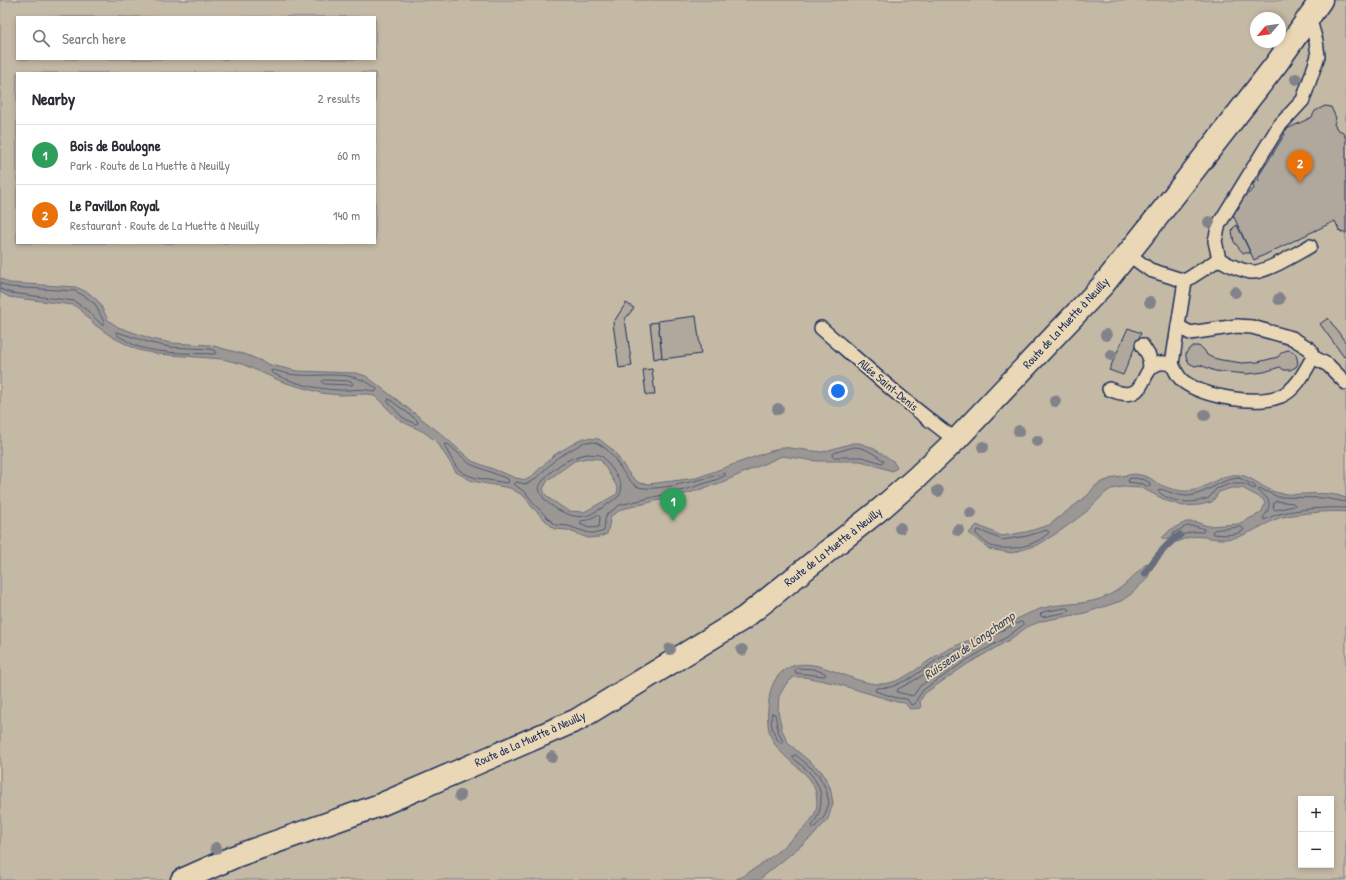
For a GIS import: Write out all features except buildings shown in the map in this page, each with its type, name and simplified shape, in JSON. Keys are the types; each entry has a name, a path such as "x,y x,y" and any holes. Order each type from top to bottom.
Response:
{"street":[{"name":"Route de La Muette à Neuilly","path":"182,880 236,856 380,805 577,720 744,618 883,507 956,440 1103,285 1277,63 1315,9"}],"lane":[{"path":"1310,246 1262,271 1252,272 1232,267 1219,259 1215,241 1219,224 1279,126 1303,100 1318,56 1315,9"},
{"path":"1128,254 1150,270 1185,281"},
{"path":"1219,259 1185,281 1172,364 1182,381 1204,393 1229,398 1250,400 1281,396 1296,386 1314,357"},
{"path":"1178,326 1190,333 1237,326 1252,327 1292,338 1310,348 1314,357 1328,365 1346,383"},
{"name":"Allée Saint-Denis","path":"821,328 887,385 956,440"},
{"path":"1142,345 1148,356 1150,369"},
{"path":"1109,389 1120,394 1132,393 1142,386 1150,369 1160,363 1172,364"}],"shaded area":[{"path":"0,0 1346,0 1346,880 0,880"}],"water":[{"path":"0,278 9,283 76,287 89,293 99,302 108,320 118,327 152,339 171,343 210,345 247,355 271,365 297,371 356,373 366,376 440,433 472,461 516,478 526,480 554,455 583,438 599,439 613,450 630,475 639,483 649,484 696,478 782,447 822,452 853,443 859,443 871,447 884,455 893,461 897,468 892,471 861,461 816,461 782,456 720,483 689,493 622,509 611,516 607,534 599,537 588,538 567,530 554,529 532,507 524,496 510,488 472,481 456,472 439,445 433,439 424,432 399,420 376,397 369,394 340,395 321,393 283,382 242,364 223,359 157,354 138,350 112,337 95,325 80,309 73,305 9,297 0,292","holes":["587,458 600,459 618,488 617,494 584,512 568,511 545,494 543,489 548,480 574,461"]},
{"path":"1135,474 1148,477 1168,488 1186,491 1198,489 1226,476 1245,476 1279,493 1338,495 1346,498 1346,512 1323,512 1279,518 1246,534 1233,538 1219,539 1196,536 1178,542 1162,538 1170,530 1186,522 1195,522 1208,526 1238,524 1261,513 1265,504 1263,499 1242,488 1231,488 1219,492 1212,502 1200,505 1183,506 1167,501 1142,488 1123,487 1111,489 1105,493 1086,512 1038,545 1012,553 989,549 969,533 977,525 1002,536 1026,532 1049,525 1088,495 1095,486 1115,477"},
{"path":"1147,563 1152,568 1147,579 1130,595 1121,601 1085,613 1042,621 1027,627 1009,640 969,663 925,693 920,701 921,708 910,709 905,703 897,702 834,683 804,677 794,677 786,684 779,696 778,711 782,730 789,744 822,772 830,787 833,803 828,819 814,835 759,880 735,880 759,866 807,825 813,817 817,806 816,794 809,778 777,747 771,738 768,727 770,692 775,680 783,671 795,665 808,664 876,684 896,681 944,652 1032,612 1051,606 1093,601 1109,595 1125,584"}],"waterway":[{"name":"Ruisseau de Longchamp","path":"1145,573 1165,547 1180,535"}],"place":[{"name":"Le Pavillon Royal","path":"1300,183"},
{"name":"Bois de Boulogne","path":"673,521"}]}
